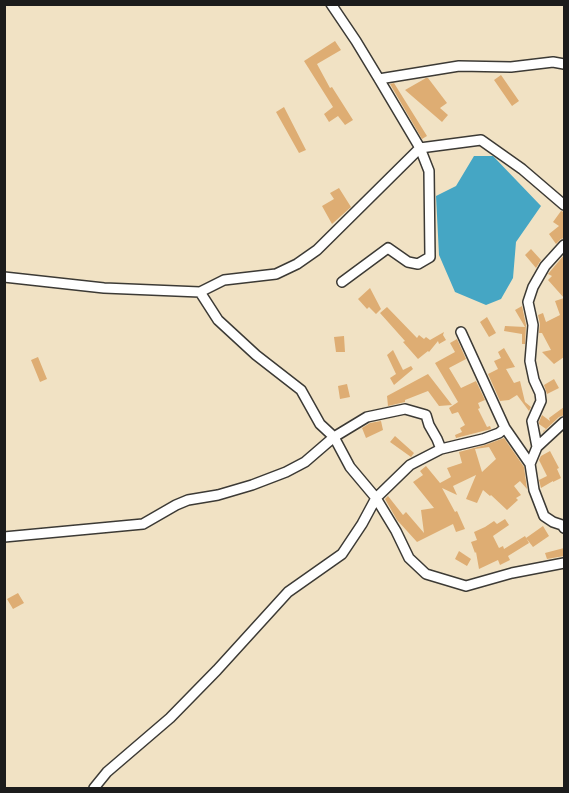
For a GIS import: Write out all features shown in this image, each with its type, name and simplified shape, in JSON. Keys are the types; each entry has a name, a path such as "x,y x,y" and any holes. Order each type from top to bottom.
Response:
{"street":[{"path":"331,4 356,41 420,148 429,171 430,257 418,264 408,262 388,248 342,282"},
{"path":"379,79 459,66 511,67 553,62 564,64"},
{"path":"4,277 104,288 200,292 224,280 276,274 297,264 325,243 420,148 481,140 522,169 564,205"},
{"path":"537,447 532,421 541,401 530,361 533,325 528,302 533,287 545,266 564,245"},
{"path":"200,292 218,320 256,355 301,390 320,424 334,437 350,467 376,498 409,558 426,574 466,586 512,573 564,563"},
{"path":"461,332 505,428 530,464 534,490 544,516 564,528"},
{"path":"4,537 143,524 188,500 218,495 286,472 305,462 334,437 367,417 405,409 426,415 441,449"},
{"path":"530,464 537,447 564,422"},
{"path":"94,789 106,772 170,718 288,592 342,555 376,498 410,465 441,449 483,439 505,428"}],"water":[{"path":"474,156 493,156 541,206 516,242 513,278 501,299 486,305 455,292 439,255 436,196 456,186"}],"building":[{"path":"335,41 341,50 317,64 330,88 332,87 353,120 345,125 338,116 329,122 324,114 333,107 304,61"},
{"path":"501,75 519,101 512,106 494,80"},
{"path":"426,78 447,103 440,108 448,115 442,122 405,90"},
{"path":"394,83 427,136 422,139 390,84"},
{"path":"284,107 306,150 299,153 276,112"},
{"path":"339,188 351,207 332,224 322,206 334,199 330,193"},
{"path":"561,211 564,212 564,238 556,244 549,234 559,226 553,222"},
{"path":"531,249 541,260 536,268 525,255"},
{"path":"564,255 564,298 548,280 552,276 548,274"},
{"path":"370,288 381,309 376,314 369,307 367,309 358,299"},
{"path":"564,298 564,357 554,364 542,352 551,350 542,333 539,333 538,315 543,313 546,322 560,315 555,301"},
{"path":"522,306 526,325 525,344 522,344 522,334 504,331 505,326 525,327 515,310"},
{"path":"387,307 417,338 419,335 430,340 444,332 446,340 439,344 438,341 429,352 418,359 380,313"},
{"path":"487,317 496,333 489,337 480,322"},
{"path":"344,336 345,352 336,352 334,337"},
{"path":"457,339 466,359 449,368 461,388 476,381 485,400 478,403 480,408 478,409 487,427 490,426 491,429 456,438 455,435 462,432 460,428 465,425 458,412 452,414 449,408 458,402 435,363 455,352 450,343"},
{"path":"504,348 515,367 506,369 514,383 520,381 525,402 531,407 529,411 517,395 509,400 500,401 488,374 498,369 494,361 501,358 498,352"},
{"path":"393,350 403,370 411,366 413,369 394,385 390,378 396,374 387,355"},
{"path":"38,357 47,379 40,382 31,360"},
{"path":"428,374 452,405 439,406 428,391 405,400 405,402 388,406 387,396"},
{"path":"554,379 559,388 547,394 544,385"},
{"path":"347,384 350,397 340,399 338,386"},
{"path":"564,407 564,415 543,432 546,429 539,424 542,415 550,421 549,418"},
{"path":"381,421 383,430 366,438 362,428 370,423"},
{"path":"395,436 414,453 411,457 390,442"},
{"path":"504,438 524,467 527,489 520,481 514,486 521,495 507,510 483,490 477,503 466,499 476,475 453,486 457,495 442,488 455,512 457,511 465,529 456,532 453,524 417,542 397,520 385,499 388,496 403,515 406,512 424,533 421,510 434,508 413,482 423,475 420,471 426,466 440,483 451,477 447,468 462,463 459,452","holes":["489,447 496,459 482,472 475,449"]},
{"path":"550,451 559,468 557,469 561,478 541,488 539,480 547,476 539,460 541,456"},
{"path":"505,519 509,525 493,536 499,548 503,546 504,549 525,536 529,543 508,556 510,560 500,565 498,560 479,569 476,552 471,542 477,540 474,532 494,521 497,524"},
{"path":"543,526 549,536 533,547 526,538"},
{"path":"564,548 564,556 547,559 545,553"},
{"path":"459,551 471,559 467,566 455,559"},
{"path":"18,593 24,603 13,609 7,599"}]}
